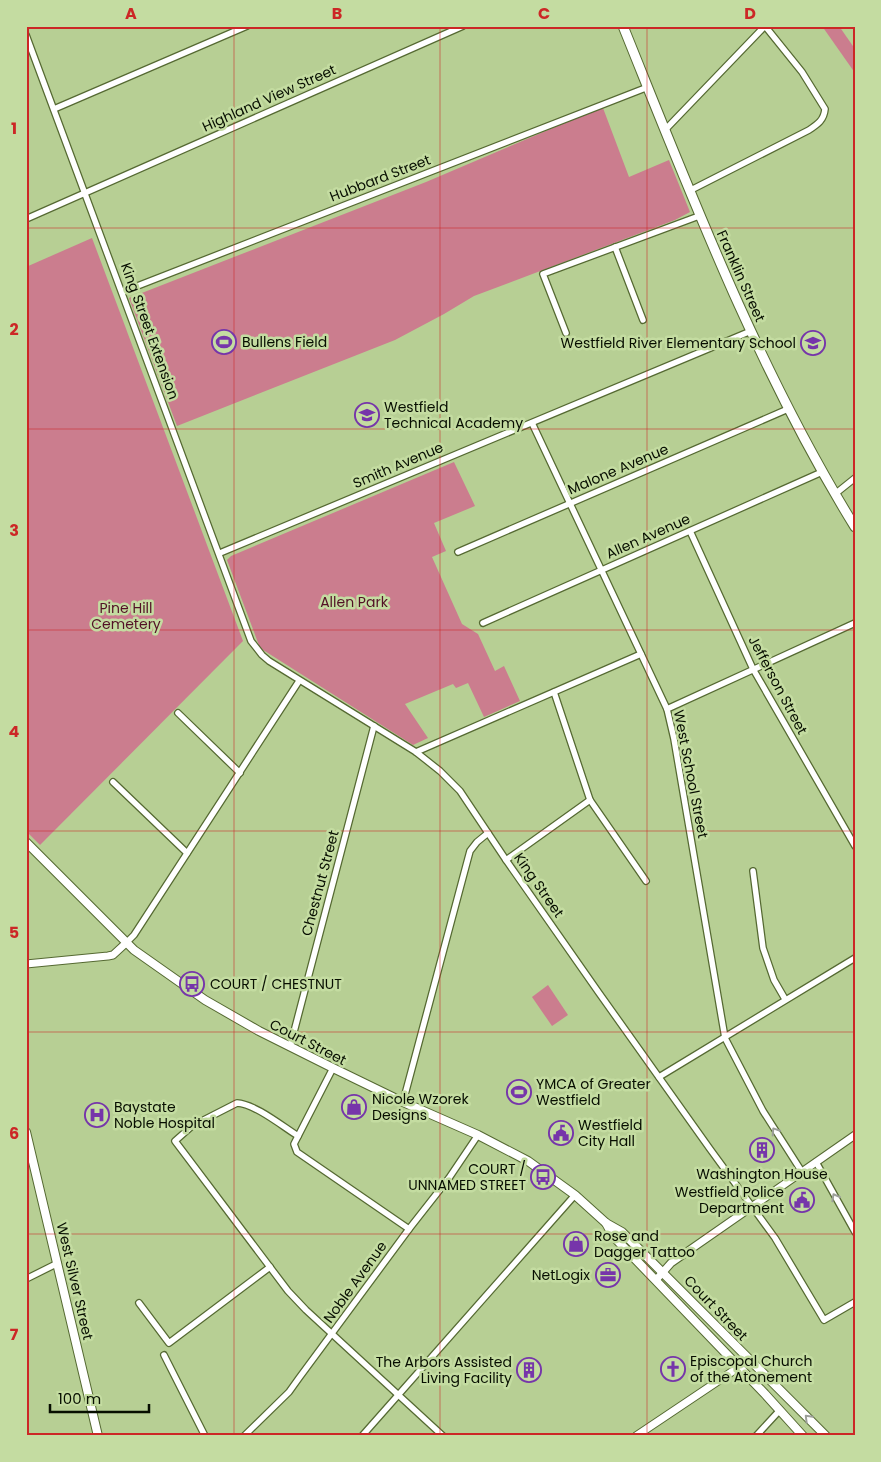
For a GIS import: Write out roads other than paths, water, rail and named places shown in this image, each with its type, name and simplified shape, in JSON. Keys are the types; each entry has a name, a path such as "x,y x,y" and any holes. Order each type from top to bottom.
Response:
{"main road":[{"name":"Franklin Street","path":"623,26 699,216 751,331 788,409 822,472 855,527"},
{"name":"Court Street","path":"26,842 126,943 148,961 205,1000 290,1047 403,1102 478,1135 528,1161 576,1195 606,1223 622,1232 826,1436"},
{"name":"West Silver Street","path":"26,1132 98,1436"},
{"name":"Court Street","path":"606,1223 614,1236 739,1366 803,1436"},
{"path":"697,1324 706,1315"},
{"path":"739,1366 748,1358"},
{"path":"780,1410 790,1400"}],"street":[{"path":"54,109 247,26"},
{"name":"Highland View Street","path":"26,219 463,26"},
{"path":"665,130 765,26 802,72 825,109 825,114 818,125 689,191"},
{"name":"King Street Extension","path":"26,34 250,637"},
{"name":"Hubbard Street","path":"122,292 648,87"},
{"path":"566,333 543,274 699,216"},
{"path":"615,247 643,320"},
{"name":"Smith Avenue","path":"220,553 751,331"},
{"name":"Malone Avenue","path":"458,552 788,409"},
{"name":"West School Street","path":"532,423 667,708 674,739 725,1038 762,1110 802,1172"},
{"name":"Allen Avenue","path":"483,623 822,472"},
{"path":"835,494 855,478"},
{"name":"Jefferson Street","path":"690,531 753,669 855,846"},
{"path":"667,708 855,623"},
{"name":"King Street","path":"250,637 262,655 299,681 416,752 440,771 460,791 506,860 775,1238 824,1320 855,1302"},
{"path":"416,752 641,654"},
{"path":"26,964 113,955 134,935 299,681"},
{"path":"554,692 590,800 646,881"},
{"path":"178,713 240,773"},
{"name":"Chestnut Street","path":"290,1047 374,726"},
{"path":"113,782 188,853"},
{"path":"506,860 590,800"},
{"path":"403,1102 470,851 488,833"},
{"path":"753,871 763,948 774,980 785,999"},
{"path":"659,1077 855,958"},
{"path":"333,1068 294,1144 297,1152 409,1229"},
{"path":"298,1136 242,1103 231,1105 211,1115 192,1126 175,1141 288,1291 443,1436"},
{"name":"Noble Avenue","path":"244,1436 289,1392 449,1178 478,1135"},
{"path":"656,1280 671,1263 855,1135"},
{"path":"816,1162 855,1232"},
{"path":"362,1436 576,1195"},
{"path":"26,1279 58,1264"},
{"path":"139,1303 169,1343 270,1267"},
{"path":"164,1355 205,1436"},
{"path":"636,1436 739,1366"},
{"path":"756,1436 780,1410"}],"place":[{"name":"Bullens Field","path":"224,342"},
{"name":"Westfield River Elementary School","path":"813,343"},
{"name":"Westfield Technical Academy","path":"367,415"},
{"name":"COURT / CHESTNUT","path":"192,984"},
{"name":"YMCA of Greater Westfield","path":"519,1092"},
{"name":"Nicole Wzorek Designs","path":"354,1107"},
{"name":"Baystate Noble Hospital","path":"97,1115"},
{"name":"Westfield City Hall","path":"561,1133"},
{"name":"Washington House","path":"762,1150"},
{"name":"COURT / UNNAMED STREET","path":"543,1177"},
{"name":"Westfield Police Department","path":"802,1200"},
{"name":"Rose and Dagger Tattoo","path":"576,1244"},
{"name":"NetLogix","path":"608,1275"},
{"name":"Episcopal Church of the Atonement","path":"673,1369"},
{"name":"The Arbors Assisted Living Facility","path":"529,1370"}],"park label":[{"name":"Allen Park","path":"354,602"},
{"name":"Pine Hill Cemetery","path":"126,616"}]}
